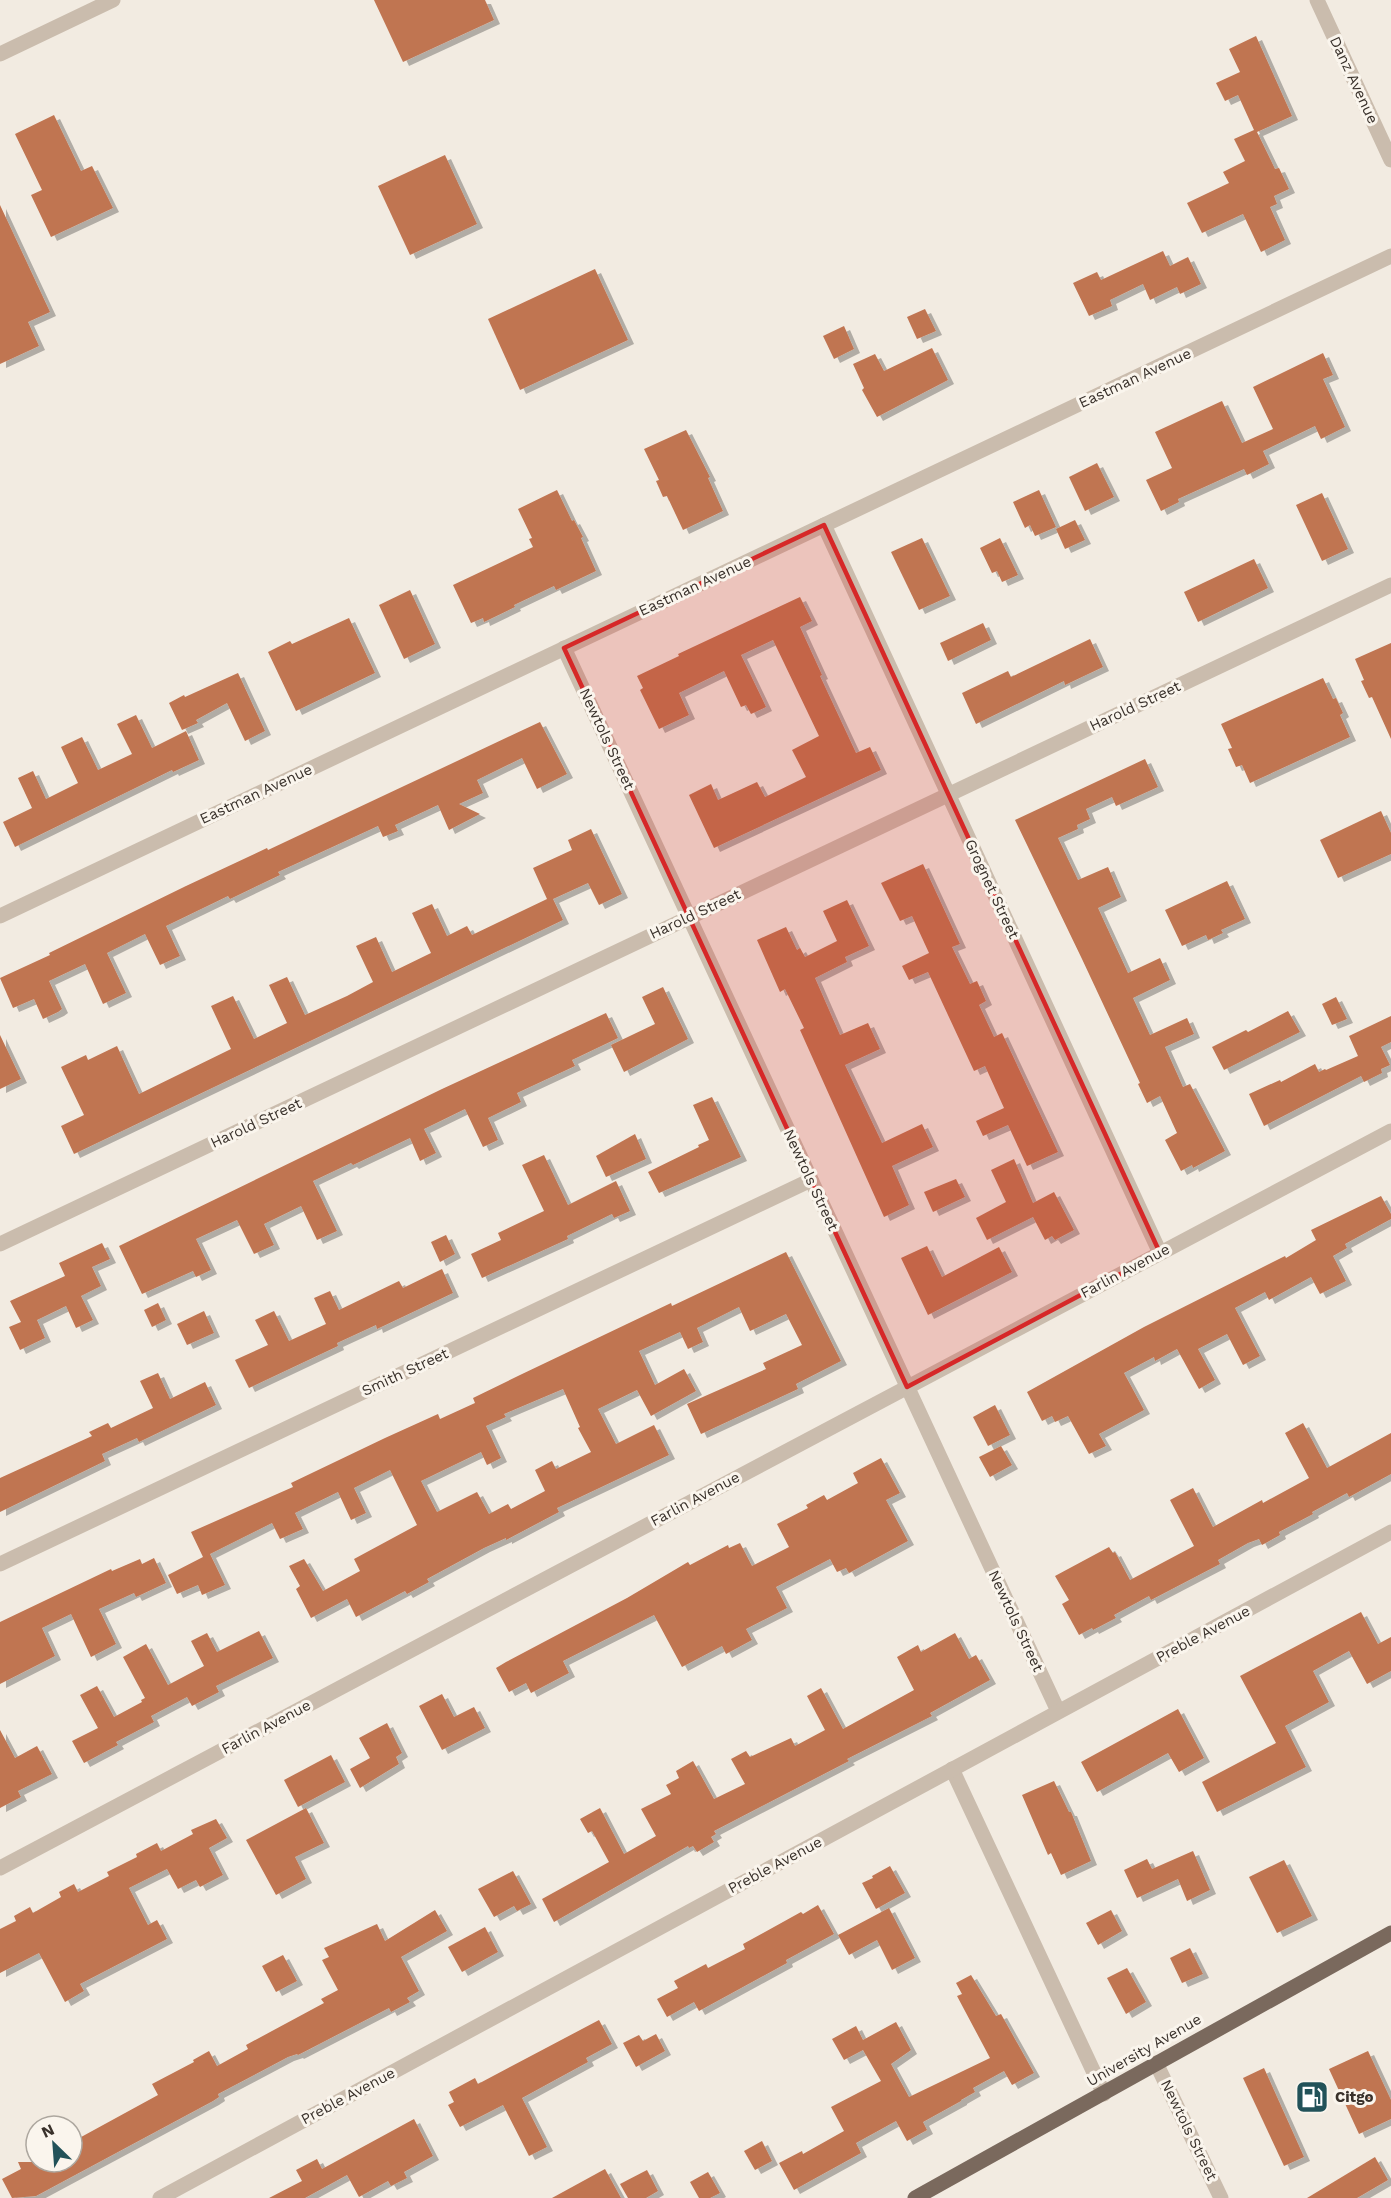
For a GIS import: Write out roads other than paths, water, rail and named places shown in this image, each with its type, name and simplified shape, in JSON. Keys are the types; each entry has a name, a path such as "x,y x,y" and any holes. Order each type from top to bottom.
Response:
{"main road":[{"name":"University Avenue","path":"915,2198 1391,1933"}],"street":[{"path":"0,54 113,0"},
{"name":"Danz Avenue","path":"1317,0 1391,160"},
{"name":"Eastman Avenue","path":"0,916 1391,256"},
{"name":"Grognet Street","path":"824,525 1160,1253"},
{"name":"Harold Street","path":"0,1244 1391,585"},
{"name":"Newtols Street","path":"564,648 1058,1711"},
{"name":"Farlin Avenue","path":"0,1868 1391,1131"},
{"name":"Smith Street","path":"0,1564 811,1180"},
{"name":"Preble Avenue","path":"160,2198 1391,1532"},
{"path":"952,1769 1104,2094"},
{"name":"Newtols Street","path":"1156,2063 1221,2198"}],"place":[{"name":"Citgo","path":"1312,2097"}]}
